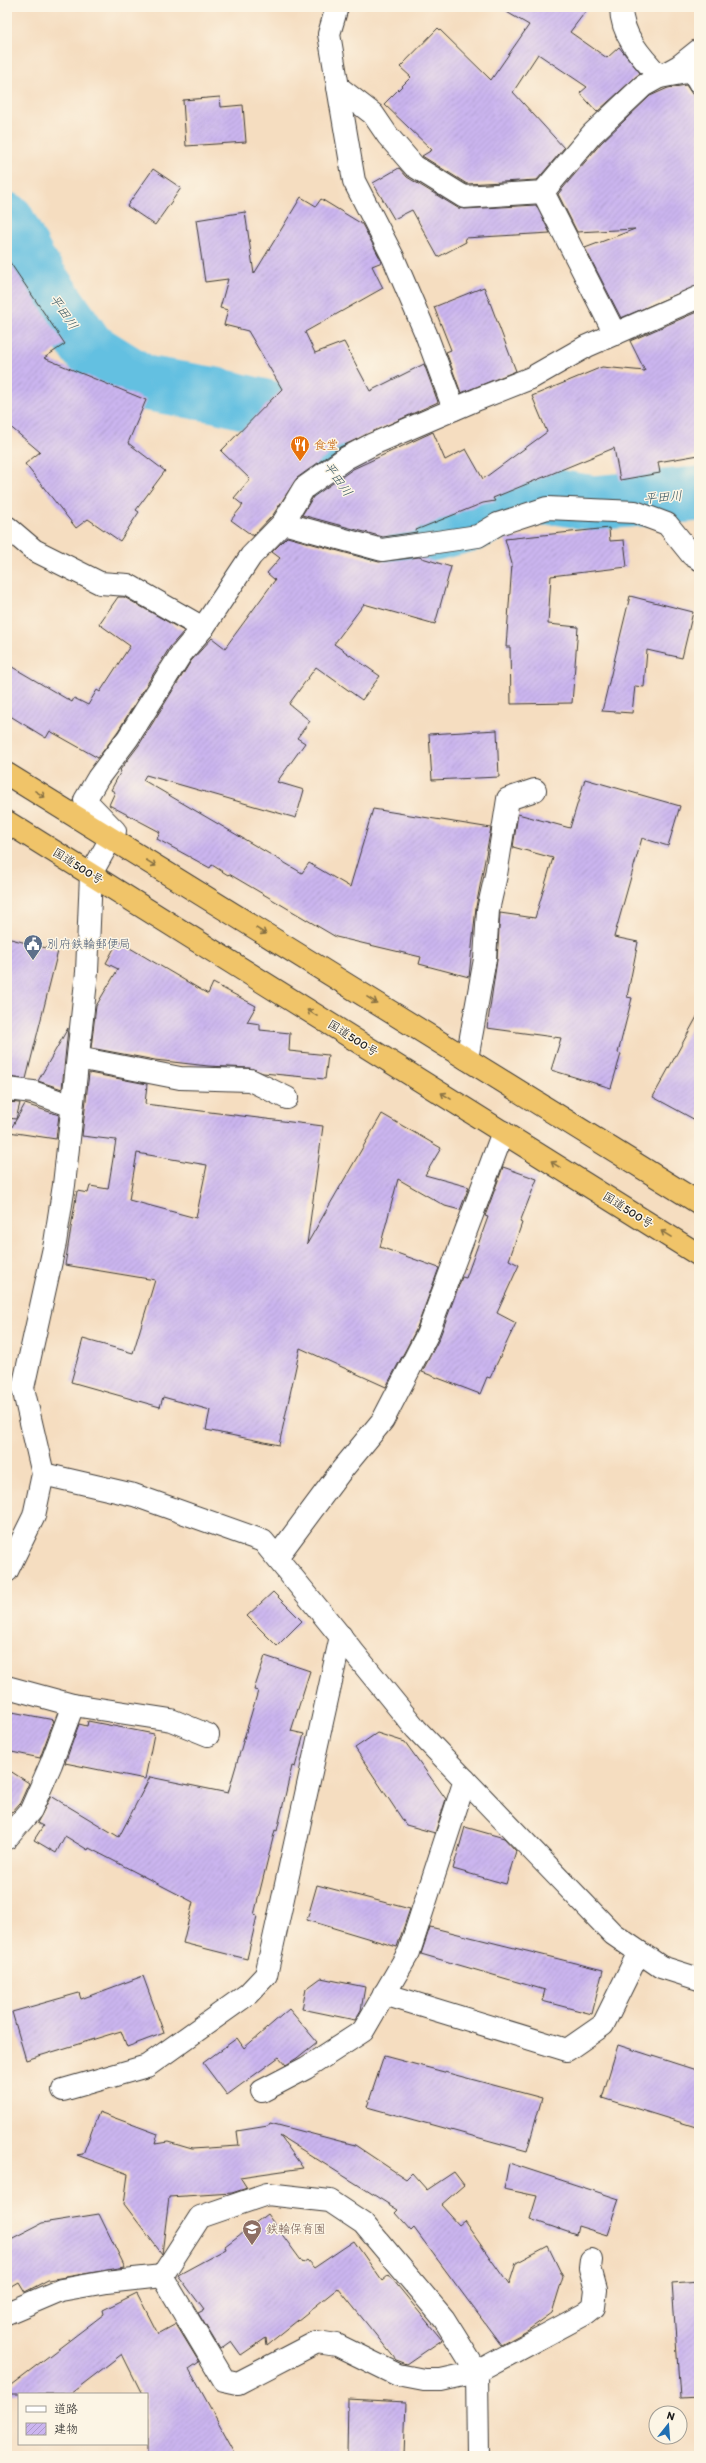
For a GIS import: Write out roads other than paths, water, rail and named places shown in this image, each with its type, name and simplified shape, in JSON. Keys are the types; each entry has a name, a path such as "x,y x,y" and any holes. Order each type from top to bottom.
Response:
{"highway":[{"path":"7,774 699,1203"},
{"name":"国道500号","path":"7,822 699,1255"}],"street":[{"path":"337,7 328,34 354,181 393,257 426,334 454,409"},
{"path":"621,7 621,22 638,53 660,77"},
{"path":"338,87 373,114 388,136 414,166 464,197 543,192 592,134 643,86 680,66 699,50"},
{"path":"660,77 692,71 699,84"},
{"path":"543,192 615,334"},
{"path":"7,1571 15,1533 34,1516 43,1474 23,1388 56,1243 87,972 91,874 112,839 115,831 85,800 98,778 128,738 181,654 202,628 251,556 283,523 304,488 346,458 373,444 531,378 587,346 699,297"},
{"path":"283,523 382,550 478,536 498,524 547,508 635,512 667,524 692,554 699,558"},
{"path":"7,527 34,550 100,583 128,585 202,628"},
{"path":"467,1059 485,959 488,910 496,875 508,799 535,790"},
{"path":"78,1058 180,1078 250,1080 287,1098"},
{"path":"7,1089 33,1092 72,1106"},
{"path":"277,1558 341,1471 383,1420 427,1335 503,1132"},
{"path":"43,1474 134,1495 263,1541 416,1729 613,1934 661,1967 699,1979"},
{"path":"63,2090 147,2066 248,1994 266,1975 341,1636"},
{"path":"7,1687 73,1705 171,1720 208,1735"},
{"path":"7,1838 30,1810 51,1764 73,1705"},
{"path":"262,2091 306,2068 363,2031 409,1952 465,1780"},
{"path":"384,1994 567,2050 603,2025 639,1952"},
{"path":"162,2276 200,2217 267,2194 330,2201 368,2229 444,2318 477,2372 478,2456"},
{"path":"162,2276 224,2380 238,2383 317,2342 337,2345 398,2375 424,2380 441,2380 477,2372 585,2314 594,2307 596,2290 590,2268 591,2260"},
{"path":"7,2313 61,2290 106,2282 162,2276"}],"waterway":[{"name":"平田川","path":"7,220 28,261 88,348 144,383 216,395 269,408 313,445 336,480 373,528 397,536 426,535 472,524 521,500 556,497 593,503 699,494"}],"place":[{"name":"食堂","path":"300,462"},
{"name":"別府鉄輪郵便局","path":"33,961"},
{"name":"鉄輪保育園","path":"252,2246"}]}
